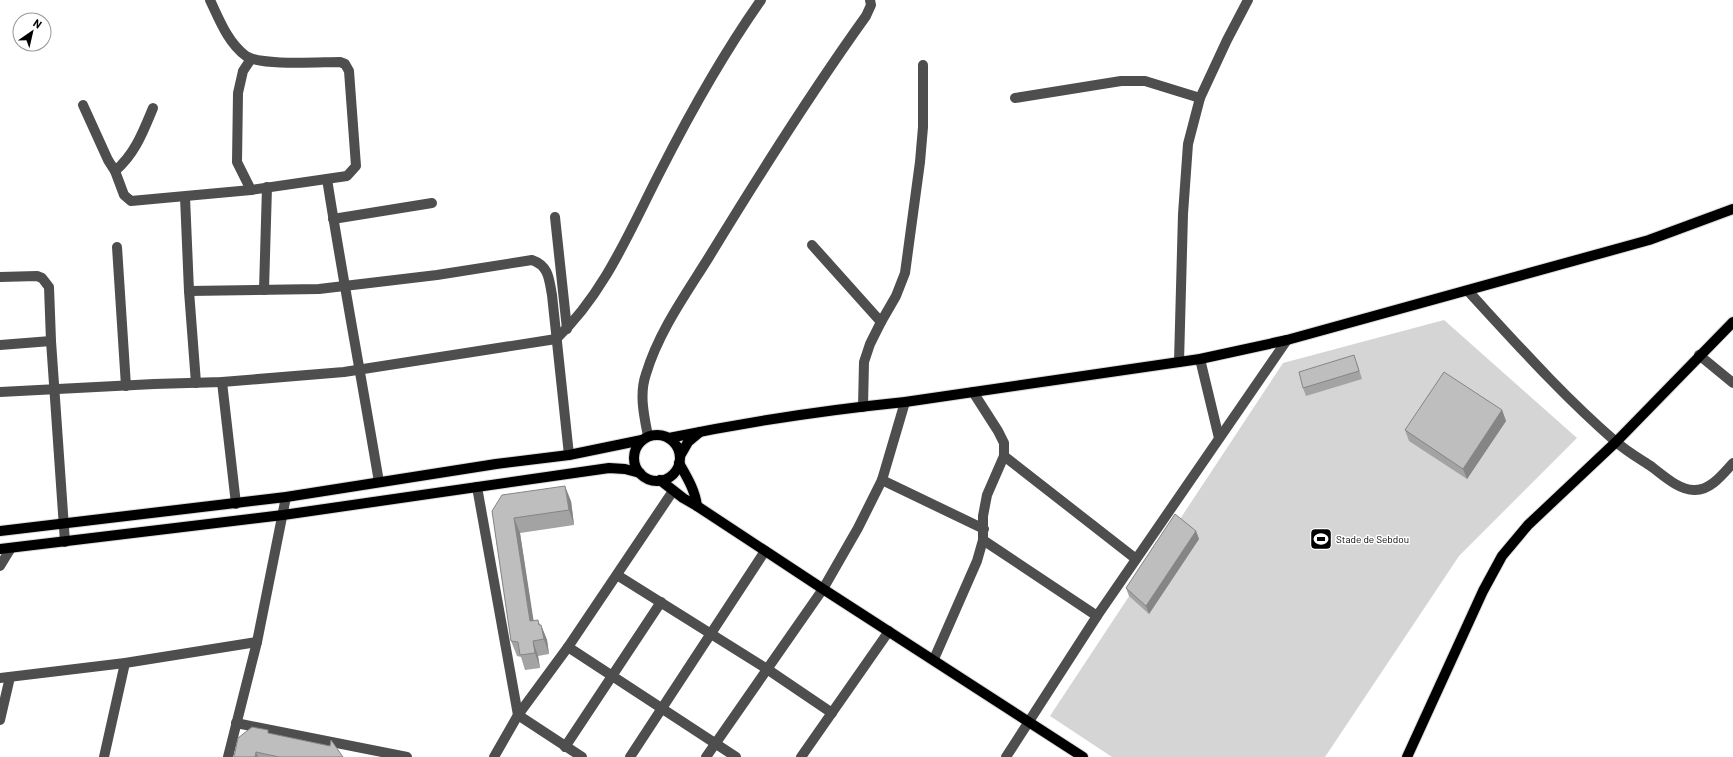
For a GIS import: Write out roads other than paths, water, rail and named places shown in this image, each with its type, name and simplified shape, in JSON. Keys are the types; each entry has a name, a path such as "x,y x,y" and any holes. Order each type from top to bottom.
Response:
{"main road":[{"path":"669,438 700,431 1200,359 1287,340 1468,291 1649,240 1733,209"},
{"path":"1407,757 1483,591 1502,556 1528,525 1616,442 1699,355 1733,322"},
{"path":"0,549 283,515 609,468 625,469 640,473 646,478 660,480 672,475 688,442 700,431"},
{"path":"0,531 64,522 236,504 286,497 496,464 569,455 662,435 669,438 674,443 679,460 696,497 697,506"},
{"path":"640,473 634,460 637,446 645,438"},
{"path":"660,480 673,491 1030,721 1083,757"}],"street":[{"path":"83,105 108,160 115,171 124,195 131,201 251,190 347,176 356,166 350,71 348,67 340,62 280,62 251,59 236,46 210,0"},
{"path":"0,392 222,382 360,370 556,339 581,314 601,282 625,241 720,62 761,0"},
{"path":"645,438 642,392 645,375 658,341 766,162 866,16 871,5 870,0"},
{"path":"1179,362 1183,214 1188,144 1200,98 1227,40 1248,0"},
{"path":"251,59 243,71 238,94 237,162 251,190"},
{"path":"863,407 864,362 870,344 896,296 905,274 920,162 923,127 923,65"},
{"path":"1015,98 1121,81 1145,81 1200,98"},
{"path":"115,171 125,163 136,148 153,108"},
{"path":"327,179 344,286 379,482"},
{"path":"264,290 267,187"},
{"path":"184,197 196,382"},
{"path":"333,219 432,204"},
{"path":"555,217 567,329"},
{"path":"812,245 881,322"},
{"path":"117,247 126,386"},
{"path":"189,291 319,289 437,276 532,260 543,265 549,276 569,455"},
{"path":"0,277 37,276 47,283 49,287 51,341 65,542"},
{"path":"1468,291 1529,356 1616,442 1667,478 1684,488 1695,490 1706,488 1715,482 1733,463"},
{"path":"1006,757 1098,616 1287,340"},
{"path":"0,345 51,341"},
{"path":"1699,355 1733,383"},
{"path":"1200,359 1219,438"},
{"path":"222,382 236,504"},
{"path":"934,660 970,580 983,540 983,516 987,495 1004,456 1004,443 973,392"},
{"path":"706,757 823,589 858,528 882,480 905,402"},
{"path":"1004,456 1136,560"},
{"path":"882,480 984,529"},
{"path":"477,487 518,715 564,747 582,757"},
{"path":"494,757 518,715 568,647 673,491"},
{"path":"228,757 257,642 286,497"},
{"path":"983,540 1098,616"},
{"path":"0,566 11,548"},
{"path":"630,757 765,551"},
{"path":"617,575 767,669 832,713"},
{"path":"564,747 661,602"},
{"path":"801,757 889,631"},
{"path":"0,720 5,678 125,663 257,642"},
{"path":"568,647 736,757"},
{"path":"104,757 125,663"},
{"path":"236,723 365,753 407,757"}],"place":[{"name":"Stade de Sebdou","path":"1321,539"}]}
